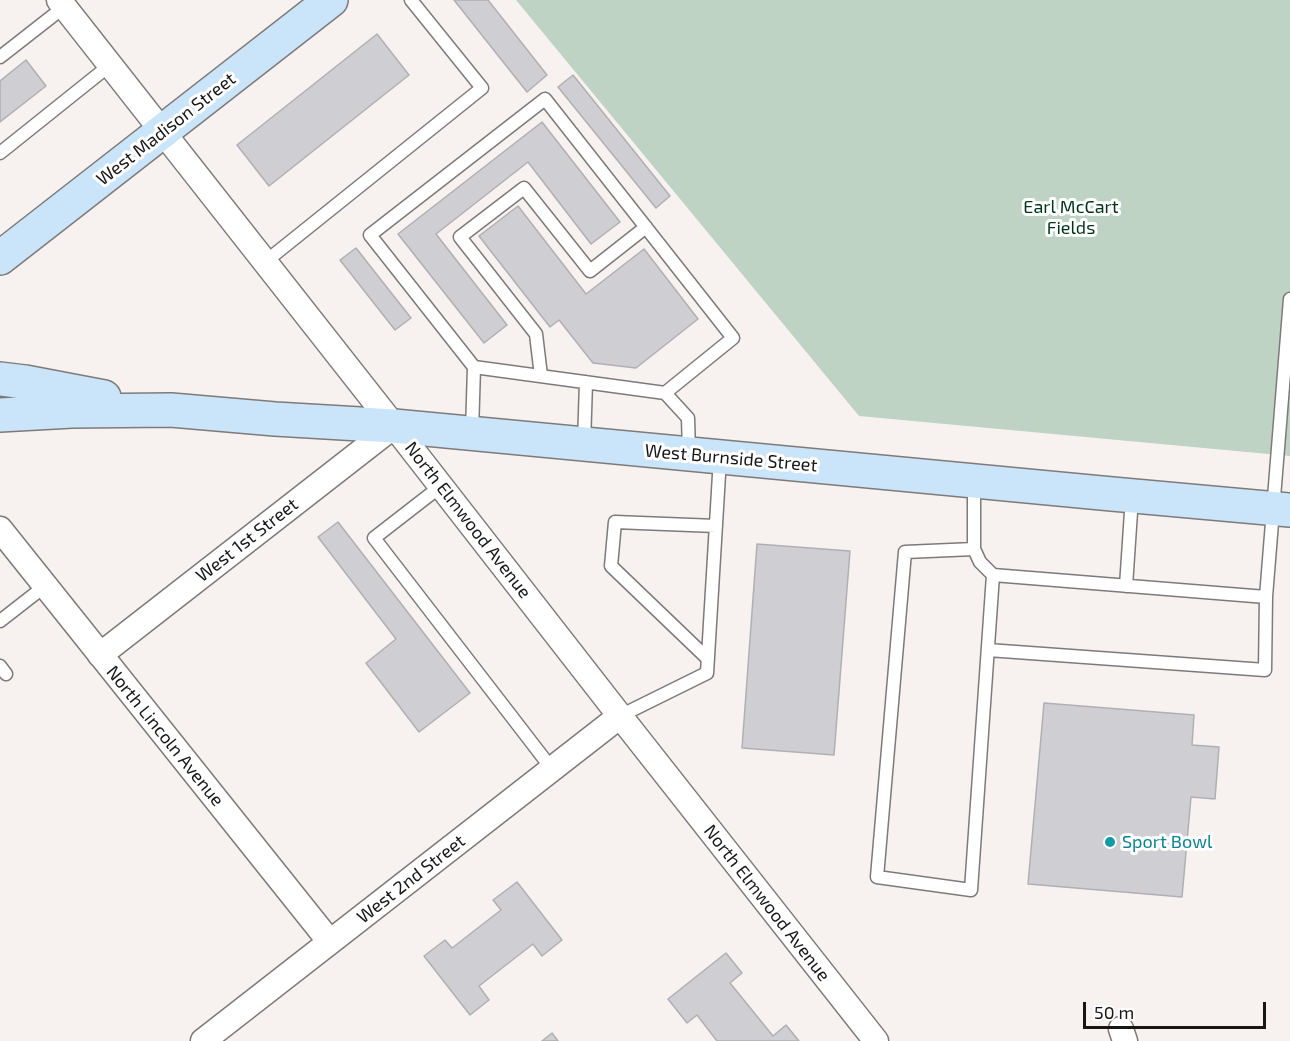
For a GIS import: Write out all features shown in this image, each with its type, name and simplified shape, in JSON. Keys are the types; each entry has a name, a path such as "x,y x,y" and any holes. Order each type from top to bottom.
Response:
{"main road":[{"name":"West Madison Street","path":"0,258 331,0"},
{"name":"West Burnside Street","path":"0,379 171,410"},
{"name":"West Burnside Street","path":"0,415 72,411 171,410 394,426 1281,509"}],"street":[{"name":"North Elmwood Avenue","path":"62,4 876,1041"},
{"name":"West 1st Street","path":"100,655 394,426"},
{"name":"North Lincoln Avenue","path":"0,529 330,942"},
{"name":"West 2nd Street","path":"203,1041 620,716"}],"lane":[{"path":"265,262 482,88 411,0"},
{"path":"0,57 62,4"},
{"path":"0,153 110,65"},
{"path":"472,433 474,367 370,235 545,99 733,338 665,393"},
{"path":"541,376 536,334 460,237 524,188 590,271 646,227"},
{"path":"988,650 1265,670 1266,597 1281,509 1290,299"},
{"path":"474,367 665,393 688,418 705,455 716,526 707,673 620,716"},
{"path":"584,444 586,382"},
{"path":"974,481 974,549 980,562 993,575 1266,597"},
{"path":"441,486 374,538 552,769"},
{"path":"1126,586 1132,496"},
{"path":"708,659 611,566 615,522 716,526"},
{"path":"974,549 905,552 877,877 971,890 993,575"},
{"path":"0,621 45,586"}],"green space":[{"name":"Earl McCart Fields","path":"516,0 1290,0 1290,456 859,416"}],"building":[{"path":"454,0 488,0 547,75 527,92"},
{"path":"377,34 409,75 269,186 237,145"},
{"path":"26,60 46,86 0,122 0,81"},
{"path":"573,75 670,196 656,208 558,87"},
{"path":"542,122 620,222 591,244 528,162 436,234 507,325 484,343 398,234"},
{"path":"518,206 586,294 644,249 698,319 636,368 593,363 559,320 550,327 479,236"},
{"path":"356,248 411,318 395,330 340,260"},
{"path":"338,522 470,693 419,732 366,663 396,639 318,537"},
{"path":"757,544 850,551 834,755 742,748"},
{"name":"Sport Bowl","path":"1044,703 1194,715 1192,745 1219,747 1215,799 1191,797 1182,897 1028,884"},
{"path":"517,882 562,940 542,956 533,944 479,986 489,1000 470,1015 424,956 445,940 452,948 501,910 493,900"},
{"path":"726,953 742,973 730,983 773,1036 786,1025 799,1041 717,1041 697,1015 687,1023 668,999"},
{"path":"552,1033 558,1041 542,1041"}],"place":[{"name":"Sport Bowl","path":"1110,842"}]}
